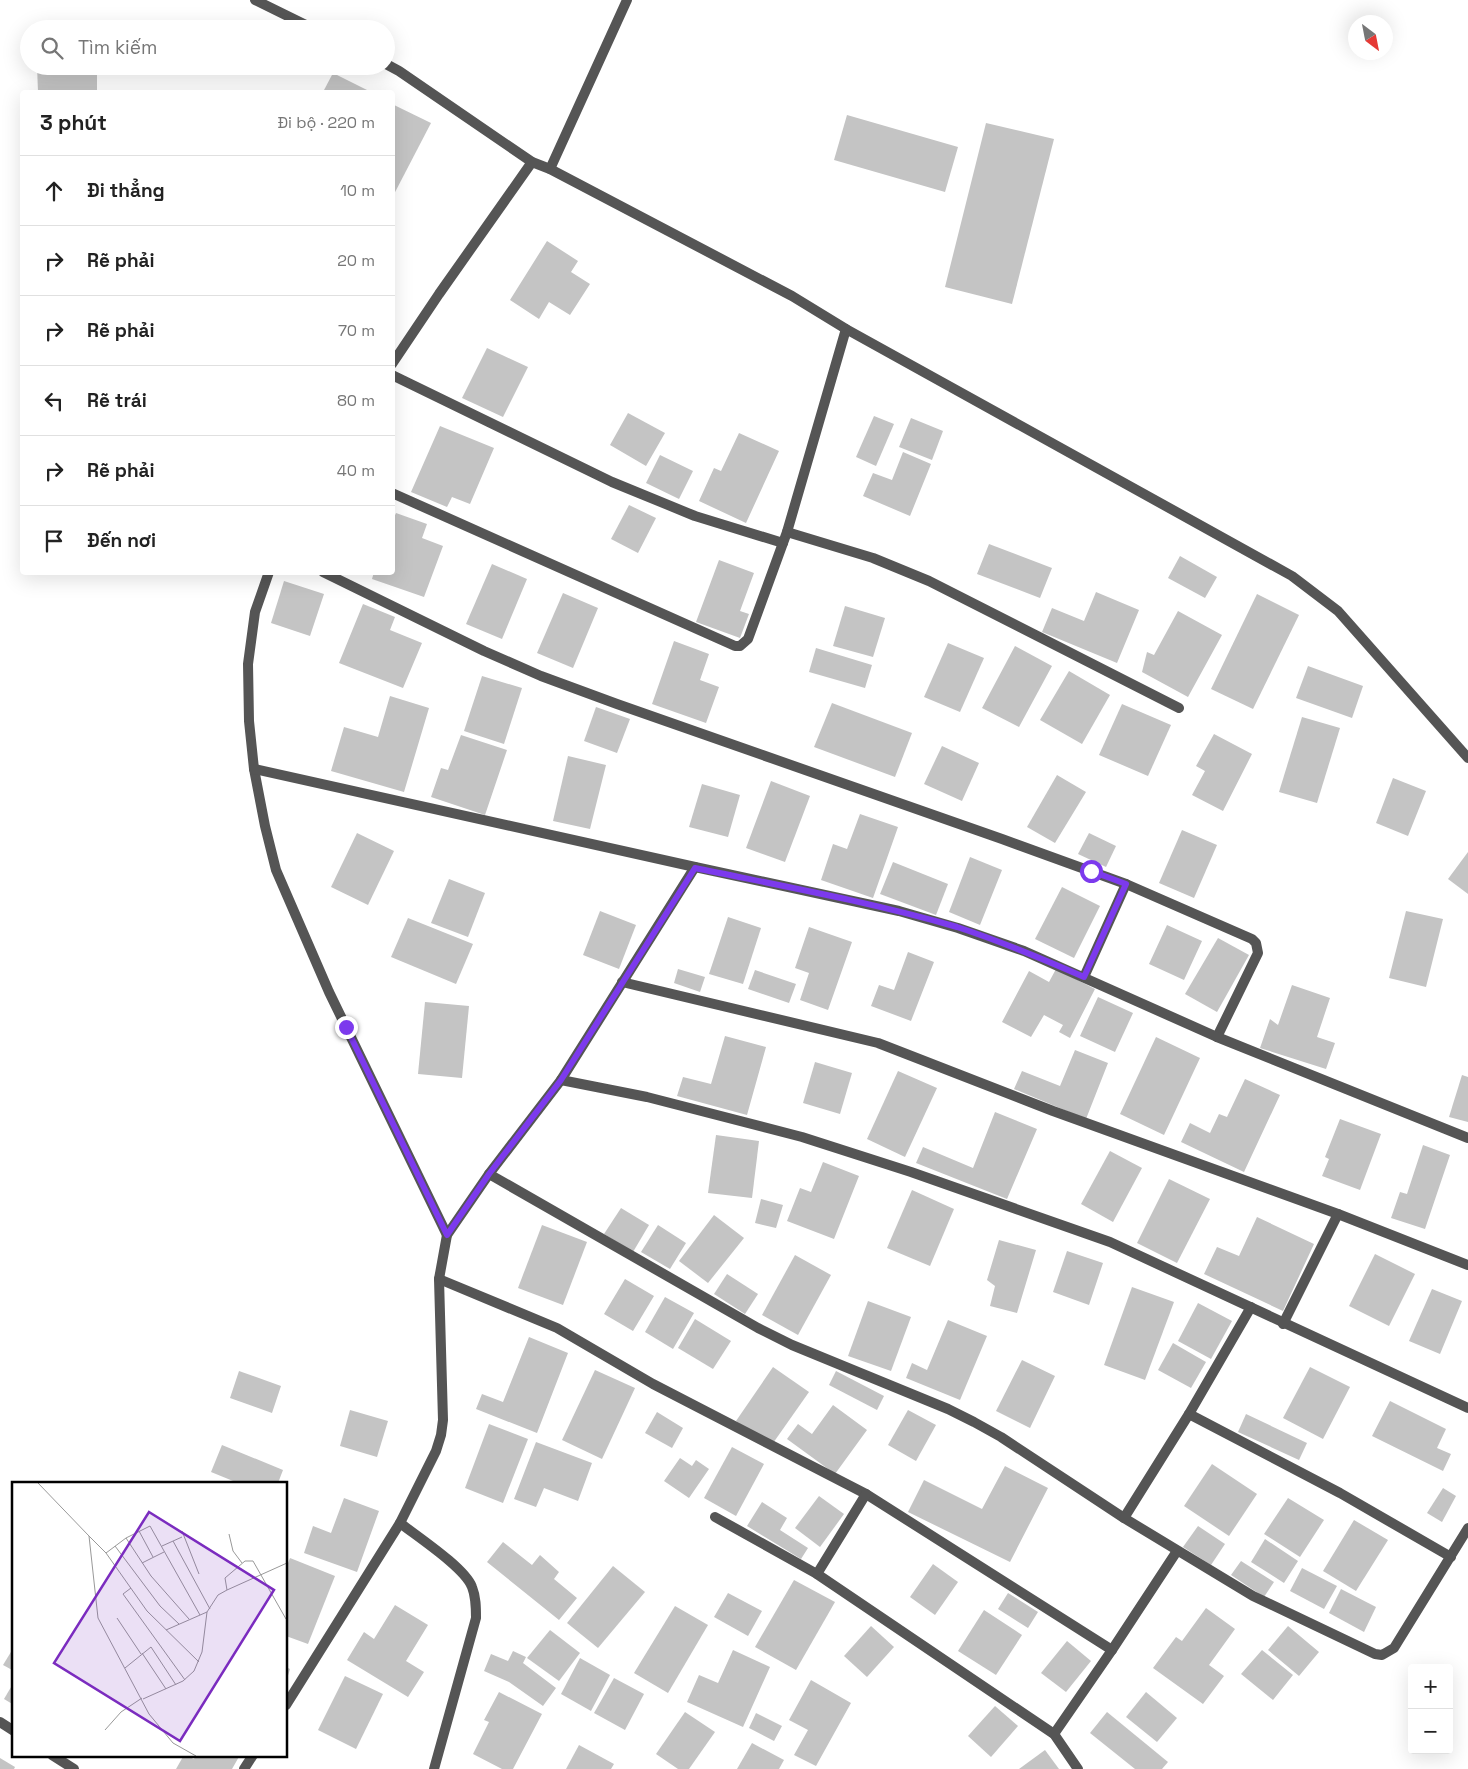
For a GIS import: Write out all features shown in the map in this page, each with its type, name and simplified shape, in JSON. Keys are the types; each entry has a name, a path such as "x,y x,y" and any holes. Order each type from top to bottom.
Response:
{"street":[{"path":"255,0 296,20"},
{"path":"550,169 627,0"},
{"path":"395,69 532,162 550,169 792,296 846,329 1292,576 1338,611 1468,758"},
{"path":"395,360 532,162"},
{"path":"395,494 734,646 740,646 748,640 787,532 846,329"},
{"path":"395,376 612,482 695,516 783,543"},
{"path":"787,532 873,558 929,581 1179,708"},
{"path":"268,575 255,612 248,664 254,769 276,870 329,992 447,1235"},
{"path":"329,575 484,651 541,676 1002,838 1126,884 1252,939 1256,943 1258,953 1217,1037"},
{"path":"254,769 695,868 899,911 958,928 1024,951 1217,1037 1468,1138"},
{"path":"288,1702 400,1523 436,1451 443,1420 439,1279 447,1235 489,1174 561,1080 695,868"},
{"path":"1084,977 1126,884"},
{"path":"622,982 878,1043 1053,1111 1338,1214 1468,1265"},
{"path":"561,1080 647,1097 802,1137 911,1172 1110,1242 1468,1408"},
{"path":"489,1174 758,1328 792,1345 948,1409 974,1422 1001,1437 1124,1518 1253,1596 1375,1654 1382,1655 1394,1648 1468,1528"},
{"path":"1284,1324 1338,1214"},
{"path":"439,1279 557,1328 653,1384 866,1494 1112,1650"},
{"path":"1124,1518 1189,1414 1250,1307"},
{"path":"1189,1414 1340,1493 1451,1557"},
{"path":"817,1574 866,1494"},
{"path":"715,1517 817,1574 1054,1734 1078,1769"},
{"path":"400,1523 459,1570 472,1585 476,1601 476,1618 434,1769"},
{"path":"1054,1734 1178,1551"},
{"path":"0,1722 12,1730"},
{"path":"54,1756 74,1769"},
{"path":"244,1769 252,1756"}],"building":[{"path":"37,75 97,75 97,90 38,90"},
{"path":"332,75 337,75 367,90 324,90"},
{"path":"395,105 431,123 395,192"},
{"path":"847,115 958,147 945,192 834,160"},
{"path":"986,123 1054,139 1012,304 945,287"},
{"path":"547,241 578,261 571,272 590,284 570,315 549,302 539,319 510,300"},
{"path":"487,348 528,367 503,417 462,398"},
{"path":"628,413 665,433 646,466 610,445"},
{"path":"874,416 894,424 876,466 856,457"},
{"path":"911,418 943,431 932,460 899,447"},
{"path":"440,426 494,448 470,504 452,497 447,507 411,492"},
{"path":"739,433 779,451 746,523 699,501 714,468 721,471"},
{"path":"903,452 931,464 910,516 863,496 873,473 892,480"},
{"path":"660,455 693,471 679,499 646,483"},
{"path":"629,505 656,518 638,553 611,539"},
{"path":"396,513 427,524 422,538 443,546 424,597 372,579 373,575 395,575"},
{"path":"989,544 1052,568 1040,598 977,574"},
{"path":"1180,556 1217,577 1205,598 1168,578"},
{"path":"719,560 754,573 740,611 749,614 740,638 696,622"},
{"path":"492,564 527,579 502,639 466,624"},
{"path":"284,581 324,594 310,636 271,623"},
{"path":"1096,592 1139,610 1117,663 1042,632 1052,608 1084,621"},
{"path":"563,593 598,608 573,668 537,653"},
{"path":"1257,594 1299,615 1253,709 1211,689"},
{"path":"363,604 395,617 390,630 422,643 403,688 339,663"},
{"path":"845,606 885,618 873,657 833,646"},
{"path":"1178,611 1222,635 1188,697 1142,672 1147,652 1154,655"},
{"path":"674,641 709,654 700,680 719,687 706,723 652,704"},
{"path":"948,643 984,658 960,712 924,697"},
{"path":"1015,646 1052,666 1019,727 982,708"},
{"path":"816,648 872,665 865,688 809,672"},
{"path":"1308,666 1363,686 1352,718 1296,698"},
{"path":"1069,671 1110,695 1082,744 1040,720"},
{"path":"482,676 522,688 504,744 464,731"},
{"path":"390,696 429,708 404,792 331,771 344,727 378,737"},
{"path":"832,703 912,733 895,777 814,747"},
{"path":"1122,704 1171,725 1148,776 1099,755"},
{"path":"596,707 630,719 617,753 584,741"},
{"path":"1302,717 1340,728 1317,803 1279,792"},
{"path":"1214,734 1252,754 1223,811 1192,795 1205,771 1196,766"},
{"path":"461,735 507,750 485,815 431,797 441,768 448,770"},
{"path":"942,746 979,763 962,801 924,784"},
{"path":"568,756 606,765 590,829 553,821"},
{"path":"1057,775 1086,792 1055,843 1027,827"},
{"path":"1393,778 1426,791 1408,836 1376,823"},
{"path":"771,781 810,796 785,862 746,848"},
{"path":"702,784 740,795 728,837 689,827"},
{"path":"860,814 898,827 873,898 821,880 833,844 847,849"},
{"path":"1182,830 1217,845 1194,898 1159,883"},
{"path":"357,833 394,851 368,905 331,887"},
{"path":"1089,833 1116,846 1106,867 1078,854"},
{"path":"1468,852 1468,894 1448,879"},
{"path":"970,857 1002,870 980,925 949,912"},
{"path":"893,862 948,884 936,915 880,894"},
{"path":"449,879 485,893 468,937 431,923"},
{"path":"1062,887 1100,906 1074,958 1035,939"},
{"path":"600,911 636,925 619,969 583,955"},
{"path":"1406,911 1443,919 1426,987 1389,978"},
{"path":"728,917 761,928 743,984 709,974"},
{"path":"408,918 473,944 456,984 391,957"},
{"path":"1167,925 1202,941 1184,980 1149,964"},
{"path":"809,927 852,942 828,1010 800,1000 809,973 795,968"},
{"path":"1218,938 1249,955 1217,1012 1185,994"},
{"path":"908,952 934,962 911,1021 871,1006 879,985 894,990"},
{"path":"678,969 705,977 700,992 674,983"},
{"path":"1056,969 1095,989 1070,1038 1059,1032 1063,1025 1044,1015 1031,1037 1002,1022 1029,971 1049,982"},
{"path":"755,970 796,984 789,1003 748,989"},
{"path":"1292,985 1330,998 1317,1037 1335,1043 1326,1069 1260,1048 1270,1019 1278,1025"},
{"path":"1098,997 1133,1013 1115,1052 1080,1036"},
{"path":"425,1002 469,1006 462,1078 418,1074"},
{"path":"725,1036 766,1047 747,1115 677,1096 683,1077 711,1084"},
{"path":"1156,1037 1200,1058 1164,1135 1120,1114"},
{"path":"1075,1050 1108,1063 1086,1119 1014,1089 1022,1071 1060,1086"},
{"path":"815,1062 852,1073 840,1114 803,1103"},
{"path":"898,1071 937,1088 905,1157 867,1139"},
{"path":"1462,1075 1468,1077 1468,1122 1449,1117"},
{"path":"1245,1079 1280,1095 1244,1172 1181,1142 1190,1123 1210,1133 1219,1114 1227,1117"},
{"path":"995,1112 1037,1129 1007,1199 916,1163 923,1147 973,1168"},
{"path":"1340,1119 1381,1134 1360,1190 1322,1176 1329,1159 1325,1157"},
{"path":"716,1135 759,1141 752,1198 708,1193"},
{"path":"1423,1145 1450,1155 1425,1229 1391,1218 1400,1192 1407,1194"},
{"path":"1110,1151 1142,1168 1113,1222 1081,1204"},
{"path":"823,1162 859,1176 834,1239 787,1221 800,1188 811,1192"},
{"path":"1169,1179 1210,1199 1177,1263 1137,1243"},
{"path":"912,1190 954,1209 930,1266 887,1248"},
{"path":"761,1199 783,1205 776,1228 755,1223"},
{"path":"621,1208 649,1225 633,1252 604,1234"},
{"path":"714,1215 744,1238 708,1283 679,1261"},
{"path":"1257,1217 1314,1244 1283,1311 1204,1274 1217,1247 1239,1256"},
{"path":"542,1225 587,1242 563,1305 518,1288"},
{"path":"658,1225 686,1243 670,1269 641,1252"},
{"path":"999,1240 1036,1250 1017,1313 990,1306 995,1286 987,1280"},
{"path":"1067,1251 1103,1263 1089,1305 1053,1292"},
{"path":"1375,1254 1415,1274 1389,1326 1349,1306"},
{"path":"795,1255 831,1275 798,1335 762,1315"},
{"path":"727,1274 758,1294 745,1314 714,1294"},
{"path":"625,1279 654,1296 633,1331 604,1314"},
{"path":"1132,1287 1174,1302 1145,1380 1104,1365"},
{"path":"1432,1289 1462,1301 1440,1354 1409,1341"},
{"path":"665,1297 694,1313 673,1349 645,1332"},
{"path":"868,1301 911,1317 891,1371 848,1356"},
{"path":"1198,1303 1232,1321 1211,1359 1178,1341"},
{"path":"695,1319 731,1341 713,1369 678,1348"},
{"path":"948,1320 987,1336 960,1400 906,1378 912,1363 927,1370"},
{"path":"529,1337 568,1353 537,1433 476,1409 482,1394 503,1402"},
{"path":"1173,1343 1206,1362 1191,1388 1158,1370"},
{"path":"1022,1360 1055,1376 1030,1428 996,1411"},
{"path":"773,1367 809,1392 771,1446 736,1421"},
{"path":"1310,1367 1350,1387 1323,1439 1283,1418"},
{"path":"595,1370 635,1388 602,1459 562,1440"},
{"path":"239,1371 281,1386 272,1413 230,1398"},
{"path":"836,1371 884,1396 877,1410 829,1385"},
{"path":"1390,1401 1446,1429 1437,1448 1451,1454 1443,1471 1372,1436"},
{"path":"833,1405 867,1430 835,1474 787,1439 798,1424 812,1434"},
{"path":"350,1410 388,1421 377,1457 340,1446"},
{"path":"908,1410 936,1425 916,1461 888,1445"},
{"path":"657,1412 683,1428 672,1448 645,1433"},
{"path":"1246,1414 1307,1443 1299,1460 1238,1432"},
{"path":"489,1424 528,1439 503,1503 465,1488"},
{"path":"536,1442 592,1463 578,1501 544,1488 536,1507 514,1499"},
{"path":"222,1445 283,1470 278,1482 236,1482 211,1472"},
{"path":"732,1447 764,1464 736,1516 704,1498"},
{"path":"680,1458 692,1466 696,1460 709,1469 689,1498 664,1481"},
{"path":"1212,1464 1257,1494 1229,1536 1184,1506"},
{"path":"1005,1466 1048,1488 1010,1562 908,1512 924,1480 982,1509"},
{"path":"1443,1488 1456,1496 1442,1522 1427,1513"},
{"path":"819,1496 844,1514 820,1547 795,1528"},
{"path":"344,1498 379,1511 357,1572 304,1553 313,1526 331,1533"},
{"path":"1288,1498 1324,1520 1300,1557 1264,1534"},
{"path":"762,1502 787,1518 780,1530 808,1548 801,1559 747,1526"},
{"path":"1354,1520 1388,1540 1356,1591 1323,1571"},
{"path":"1198,1526 1225,1544 1211,1565 1183,1547"},
{"path":"1265,1539 1298,1561 1284,1583 1251,1562"},
{"path":"503,1542 532,1565 540,1555 559,1572 554,1579 577,1598 559,1620 487,1562"},
{"path":"290,1558 335,1576 308,1644 288,1637 288,1563"},
{"path":"1241,1561 1274,1582 1264,1597 1231,1575"},
{"path":"933,1564 958,1582 935,1615 910,1597"},
{"path":"613,1566 645,1592 598,1648 567,1623"},
{"path":"1302,1568 1337,1586 1324,1609 1290,1591"},
{"path":"794,1580 835,1602 796,1670 755,1647"},
{"path":"1341,1589 1376,1607 1364,1632 1329,1613"},
{"path":"728,1593 762,1611 748,1636 714,1617"},
{"path":"1008,1593 1038,1612 1028,1628 998,1609"},
{"path":"395,1605 428,1625 406,1661 424,1672 408,1697 347,1660 364,1632 374,1639"},
{"path":"675,1606 708,1625 668,1693 634,1673"},
{"path":"1206,1608 1235,1629 1209,1665 1224,1676 1203,1704 1153,1668 1176,1637 1182,1641"},
{"path":"984,1610 1022,1635 996,1675 958,1651"},
{"path":"871,1626 894,1647 867,1677 844,1656"},
{"path":"1288,1626 1319,1652 1299,1676 1268,1650"},
{"path":"550,1630 580,1653 559,1681 527,1658"},
{"path":"1067,1641 1091,1661 1066,1692 1041,1673"},
{"path":"12,1650 12,1670 3,1665"},
{"path":"733,1650 770,1667 743,1727 687,1702 699,1675 718,1683"},
{"path":"1262,1650 1293,1675 1273,1700 1241,1674"},
{"path":"513,1651 526,1657 523,1663 556,1688 543,1706 509,1682 484,1671 491,1654 508,1661"},
{"path":"580,1658 610,1675 591,1711 561,1694"},
{"path":"345,1676 383,1694 356,1749 318,1730"},
{"path":"614,1678 644,1694 625,1730 594,1713"},
{"path":"811,1680 851,1703 816,1766 794,1755 808,1730 789,1720"},
{"path":"12,1685 12,1704 4,1699"},
{"path":"499,1692 542,1714 513,1769 502,1769 473,1754 489,1722 484,1720"},
{"path":"1146,1692 1177,1718 1157,1742 1126,1717"},
{"path":"995,1706 1018,1726 991,1757 968,1736"},
{"path":"685,1712 715,1732 689,1769 678,1769 656,1754"},
{"path":"1107,1712 1168,1762 1162,1769 1135,1769 1090,1733"},
{"path":"756,1713 782,1726 774,1741 749,1728"},
{"path":"752,1743 784,1760 779,1769 737,1769"},
{"path":"579,1745 614,1764 611,1769 566,1769"},
{"path":"1045,1750 1059,1769 1019,1769"},
{"path":"183,1756 194,1759 196,1756 239,1756 232,1769 176,1769"},
{"path":"0,1758 15,1767 14,1769 0,1769"}],"route":[{"path":"346,1027 447,1235 489,1174 561,1080 695,868 899,911 958,928 1024,951 1084,977 1126,884 1091,871"}]}
